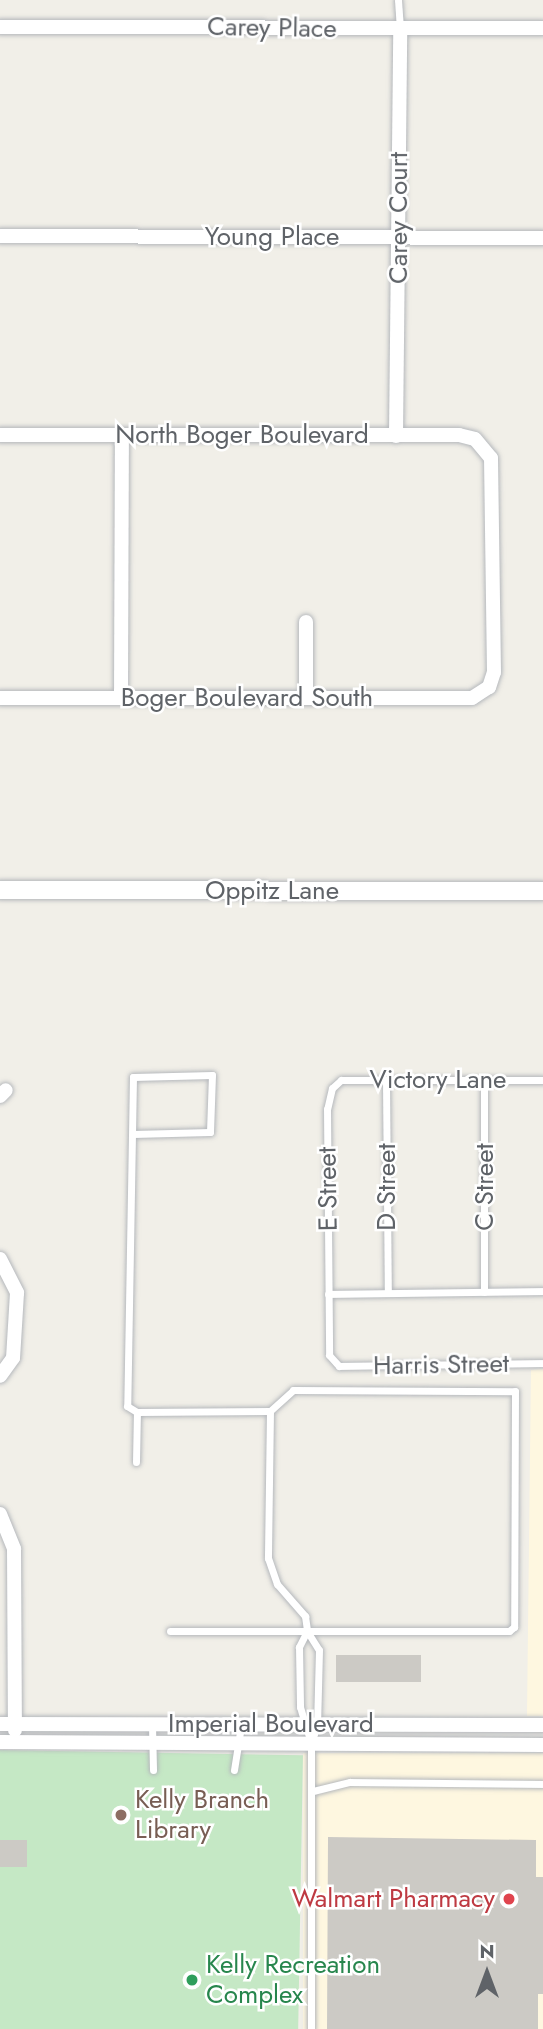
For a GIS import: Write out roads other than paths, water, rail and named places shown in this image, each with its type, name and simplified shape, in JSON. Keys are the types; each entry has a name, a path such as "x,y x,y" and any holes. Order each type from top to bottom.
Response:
{"street":[{"name":"Carey Place","path":"0,27 400,30 543,28"},
{"name":"Carey Court","path":"396,436 400,30"},
{"name":"Young Place","path":"0,236 543,238"},
{"name":"North Boger Boulevard","path":"0,435 459,435 483,444 491,458 494,672 489,687"},
{"path":"121,698 122,435"},
{"path":"306,622 306,698"},
{"name":"Boger Boulevard South","path":"0,698 472,698 489,687"},
{"name":"Oppitz Lane","path":"0,890 543,891"},
{"path":"0,1259 17,1293 13,1358 0,1376"},
{"path":"0,1514 14,1549 7,1742"},
{"name":"Imperial Boulevard","path":"7,1723 242,1726 543,1725"},
{"name":"Imperial Boulevard","path":"7,1742 543,1745"}],"lane":[{"name":"Carey Court","path":"398,0 400,30"},
{"path":"133,1134 210,1132 212,1074 133,1077 127,1406 137,1412 270,1411 293,1390 515,1391 514,1627 509,1631 170,1631"},
{"name":"Victory Lane","path":"335,1085 341,1080 543,1080"},
{"name":"C Street","path":"484,1081 484,1292"},
{"name":"D Street","path":"386,1082 388,1292"},
{"name":"E Street","path":"335,1085 327,1110 327,1342 329,1355 339,1366"},
{"path":"328,1294 543,1291"},
{"name":"Harris Street","path":"339,1366 543,1363"},
{"path":"270,1411 268,1558 277,1584 305,1616 307,1631 319,1650 309,1725 312,1744"},
{"path":"136,1462 137,1412"},
{"path":"307,1631 299,1647 312,1744 311,2029"},
{"path":"152,1724 153,1770"},
{"path":"234,1770 235,1752 241,1744 242,1726"},
{"path":"313,1791 350,1782 543,1784"}],"place":[{"name":"Kelly Branch Library","path":"121,1815"},
{"name":"Walmart Pharmacy","path":"509,1899"},
{"name":"Kelly Recreation Complex","path":"192,1980"}]}
